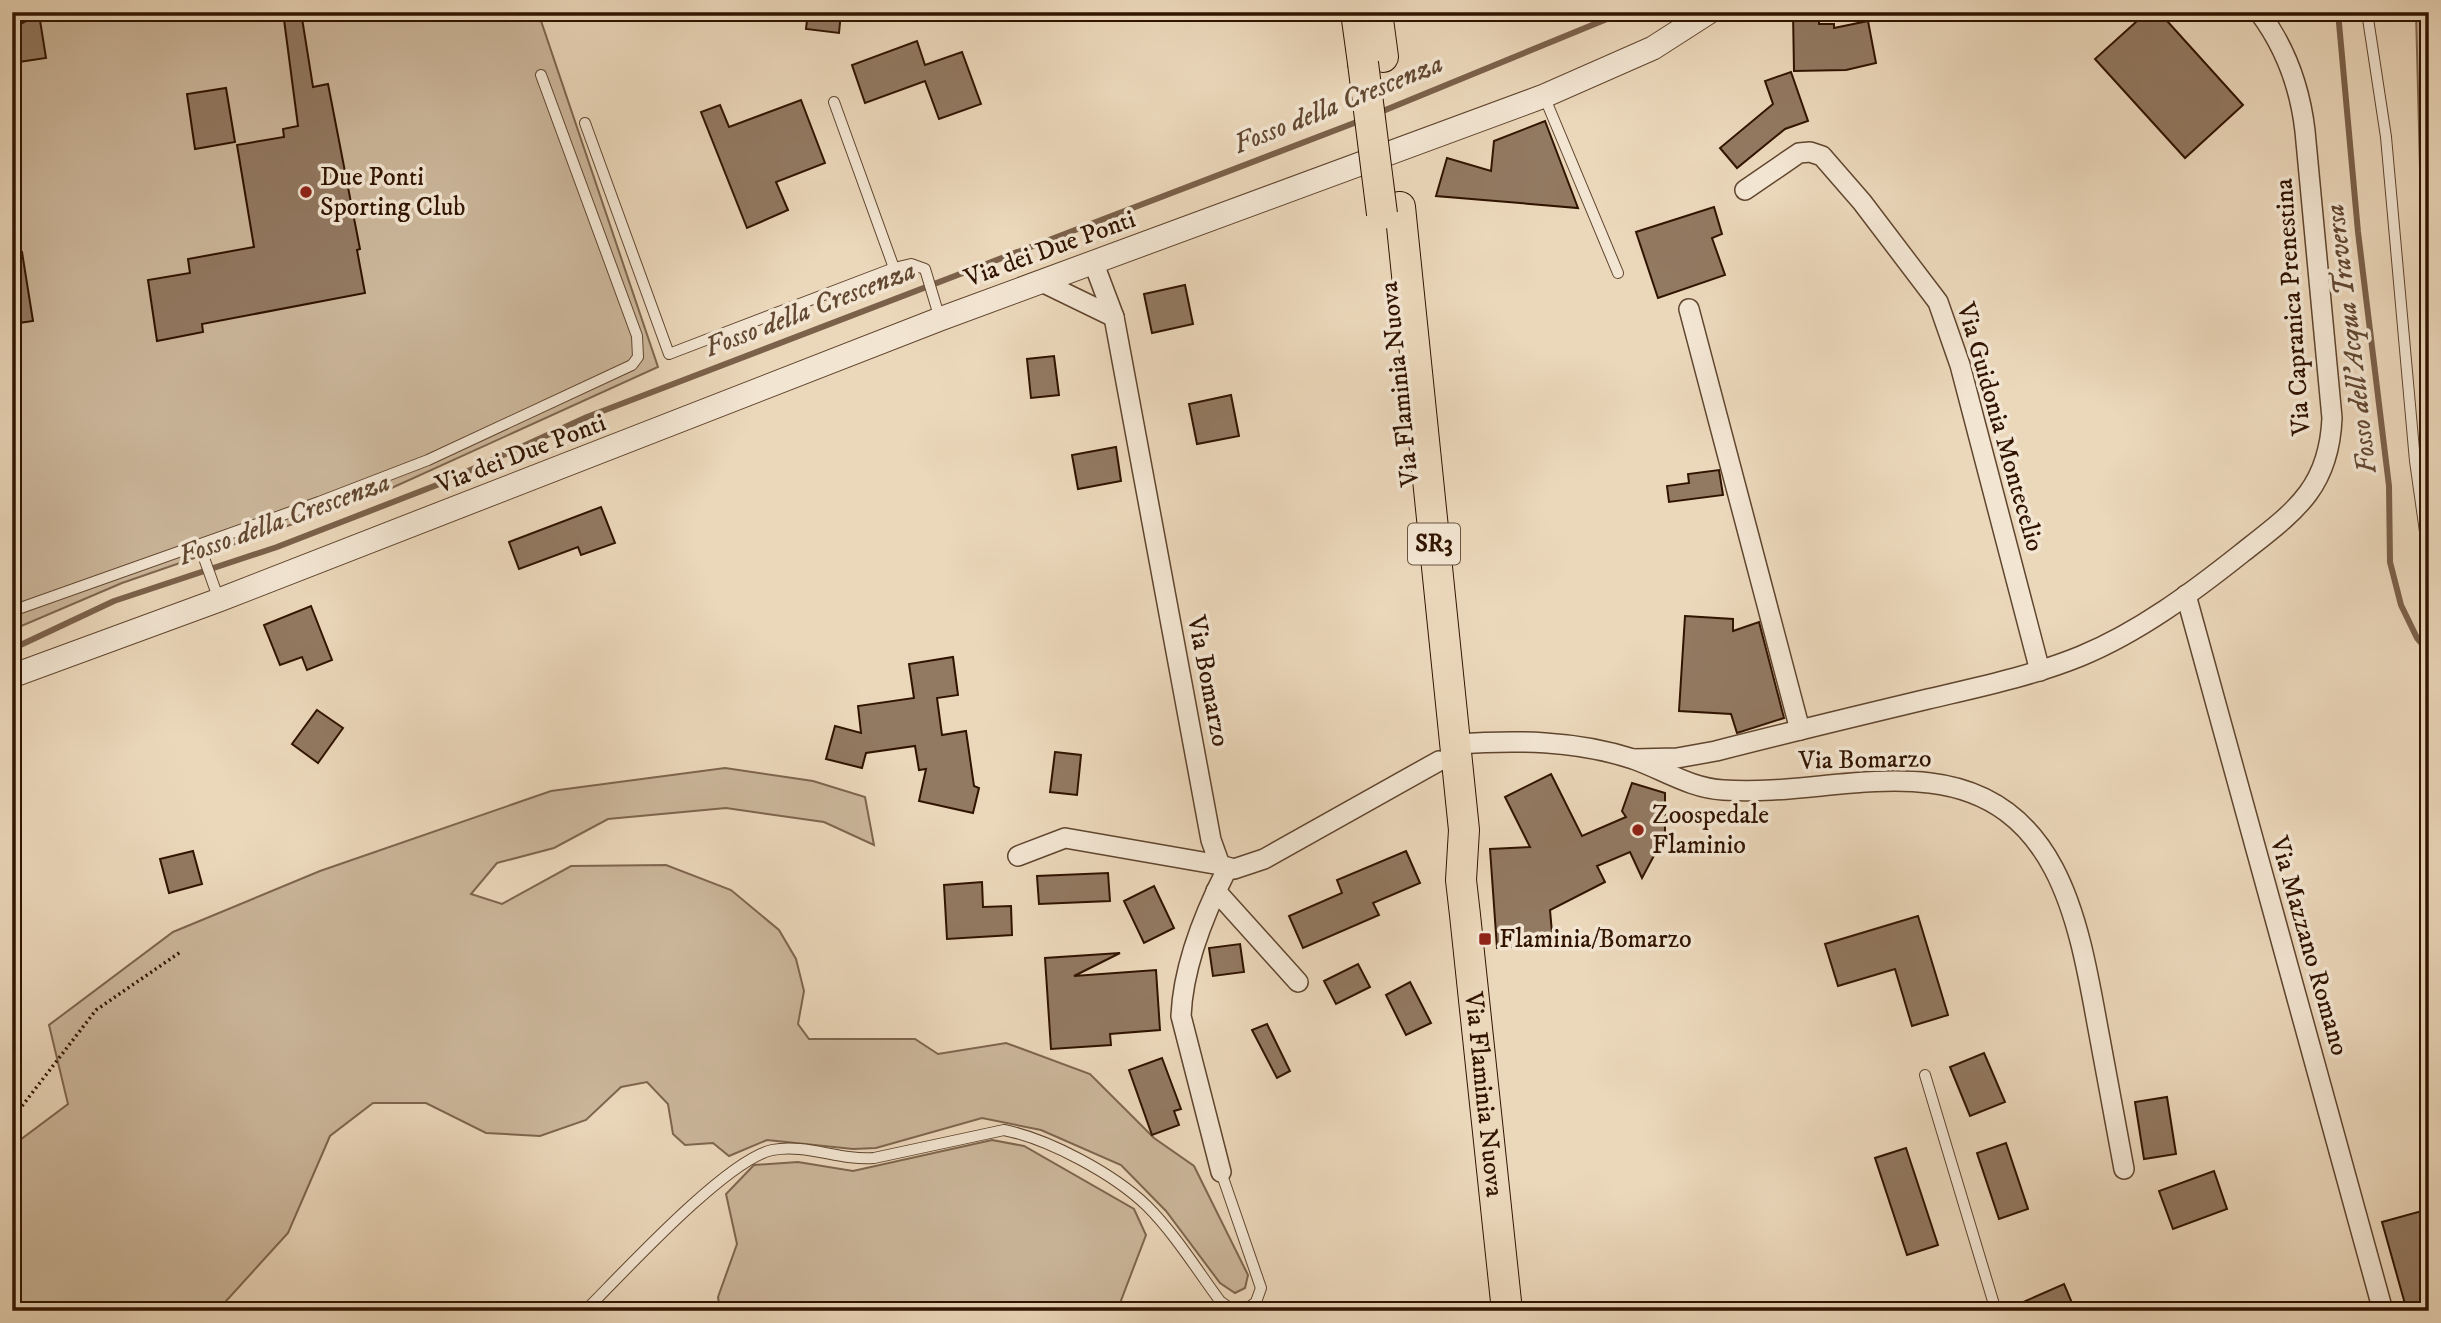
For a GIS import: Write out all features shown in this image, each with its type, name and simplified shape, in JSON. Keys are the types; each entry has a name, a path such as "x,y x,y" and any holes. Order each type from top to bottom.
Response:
{"main road":[{"name":"Via Flaminia Nuova","path":"1356,12 1373,60"},
{"name":"Via Flaminia Nuova","path":"1377,12 1373,60 1447,753 1451,849 1461,880 1507,1311"}],"street":[{"name":"Via dei Due Ponti","path":"12,676 216,593 938,310 1044,283 1544,96 1653,48 1709,12"},
{"name":"Via Capranica Prenestina","path":"1800,730 2040,671 2103,646 2186,595 2302,503 2323,470 2331,435 2331,401 2302,108 2290,66 2259,12"},
{"name":"Via Guidonia Montecelio","path":"1745,190 1799,153 1817,153 1862,202 1938,302 1961,365 2040,671"},
{"name":"Via Bomarzo","path":"1094,264 1114,317 1211,840 1223,867 1264,859 1447,753 1540,741 1589,748 1634,759 1686,782 1711,789 1928,783 1968,791 2005,810 2038,844 2068,897 2090,982 2124,1169"},
{"path":"1044,283 1114,317"},
{"path":"1689,309 1800,730"},
{"name":"Via Mazzano Romano","path":"2186,595 2383,1311"},
{"name":"Via Bomarzo","path":"1634,759 1703,754 1800,730"},
{"path":"1018,856 1065,838 1223,867 1182,990 1181,1016 1221,1172"},
{"path":"1216,891 1298,982"}],"lane":[{"path":"12,18 22,12"},
{"path":"2367,12 2386,137 2414,451 2429,560"},
{"path":"12,611 200,547 428,460 624,371 638,357 637,336 541,75"},
{"path":"1544,96 1619,273"},
{"path":"834,102 894,268"},
{"path":"586,123 669,354 894,268 911,264 925,270 938,310"},
{"path":"200,547 216,593"},
{"path":"1925,1075 1996,1311"},
{"path":"585,1311 680,1216 754,1155 786,1150 810,1150 858,1159 874,1158 1004,1130 1022,1133 1114,1180 1147,1206 1220,1301 1231,1309 1244,1311 1256,1302 1261,1288 1221,1172"}],"path":[{"path":"12,1119 96,1010 182,951"}],"shaded area":[{"name":"Due Ponti Sporting Club","path":"20,12 538,12 658,367 374,496 122,583 12,630 12,17"},
{"path":"2416,12 2429,12 2429,246 2422,246"},
{"path":"725,768 813,781 865,797 874,845 824,822 726,808 608,819 554,848 497,863 471,894 502,904 571,866 666,865 731,890 779,930 796,959 804,991 798,1024 809,1039 915,1039 938,1054 1006,1043 1090,1074 1154,1138 1194,1166 1248,1275 1245,1288 1235,1293 1220,1283 1166,1211 1121,1165 1041,1130 982,1118 876,1148 853,1149 767,1140 729,1156 713,1143 685,1145 673,1134 668,1104 647,1082 621,1087 586,1120 540,1136 486,1133 426,1103 373,1103 330,1136 288,1233 217,1311 12,1311 12,1146 68,1104 49,1025 173,932 320,871 551,791"},
{"path":"992,1140 1024,1146 1134,1209 1146,1235 1117,1311 720,1311 718,1297 737,1244 726,1194 754,1165 798,1162 853,1171"}],"building":[{"path":"283,12 301,12 313,87 328,84 360,249 357,250 365,293 202,324 203,332 157,341 148,280 190,273 188,259 254,247 237,145 284,137 283,129 298,126"},
{"path":"808,12 841,12 839,33 806,29"},
{"path":"1793,12 1819,12 1819,24 1834,24 1834,28 1868,21 1876,63 1846,70 1794,71"},
{"path":"2147,12 2159,12 2243,105 2185,158 2095,59"},
{"path":"39,14 46,58 12,63 13,28"},
{"path":"917,41 925,65 962,52 981,104 939,119 925,81 865,103 852,65"},
{"path":"1791,72 1808,121 1785,129 1737,168 1720,148 1773,104 1765,81"},
{"path":"226,88 235,142 195,149 187,94"},
{"path":"801,100 825,163 776,182 788,210 747,228 701,112 720,105 729,127"},
{"path":"1545,121 1578,208 1436,196 1447,158 1491,171 1494,141"},
{"path":"1714,207 1722,234 1712,238 1725,275 1658,298 1636,232"},
{"path":"22,252 33,321 12,324 12,253"},
{"path":"1185,285 1193,324 1152,333 1144,294"},
{"path":"1054,356 1059,395 1031,398 1027,359"},
{"path":"1231,395 1239,436 1197,444 1189,404"},
{"path":"1116,447 1121,481 1078,489 1072,455"},
{"path":"1719,470 1723,495 1669,502 1667,486 1689,483 1688,474"},
{"path":"601,507 615,543 581,555 578,547 519,569 509,542"},
{"path":"311,606 332,660 307,670 302,657 280,665 264,625"},
{"path":"1685,616 1733,619 1733,631 1759,622 1784,718 1737,733 1731,714 1679,711"},
{"path":"953,657 958,695 937,698 942,735 966,731 974,786 979,788 973,813 919,801 926,769 919,770 915,746 866,753 862,768 826,759 835,726 861,733 858,706 914,698 909,664"},
{"path":"317,710 343,728 318,763 292,744"},
{"path":"1055,752 1081,755 1077,795 1050,792"},
{"path":"1551,774 1582,836 1626,817 1622,811 1632,783 1665,793 1665,835 1642,878 1630,852 1597,866 1605,882 1550,910 1553,944 1497,948 1490,849 1530,847 1505,797"},
{"path":"193,851 202,884 169,893 160,859"},
{"path":"1406,851 1420,883 1373,903 1379,915 1303,948 1289,916 1342,893 1337,880"},
{"path":"1108,873 1110,901 1039,904 1037,876"},
{"path":"982,882 983,907 1011,906 1012,935 947,939 944,885"},
{"path":"1154,886 1174,928 1144,943 1124,901"},
{"path":"1918,916 1948,1015 1912,1026 1895,969 1838,986 1825,944"},
{"path":"1240,944 1244,972 1213,976 1209,948"},
{"path":"1120,953 1074,976 1156,970 1160,1030 1110,1034 1111,1045 1051,1049 1045,958"},
{"path":"1358,964 1370,987 1336,1004 1324,981"},
{"path":"1410,982 1431,1023 1406,1035 1386,995"},
{"path":"1267,1024 1290,1071 1277,1078 1252,1030"},
{"path":"1984,1053 2005,1102 1970,1116 1950,1067"},
{"path":"1162,1058 1181,1109 1174,1111 1179,1125 1152,1135 1129,1070"},
{"path":"2167,1097 2176,1154 2144,1159 2135,1102"},
{"path":"2006,1143 2028,1209 1999,1219 1977,1153"},
{"path":"1906,1148 1938,1245 1907,1255 1875,1158"},
{"path":"2214,1171 2227,1209 2173,1229 2159,1191"},
{"path":"2429,1209 2429,1311 2407,1311 2382,1222"},
{"path":"2064,1284 2072,1303 2055,1311 2003,1311"}],"waterway":[{"name":"Fosso della Crescenza","path":"1378,113 1624,12"},
{"name":"Fosso dell'Acqua Traversa","path":"2338,12 2358,232 2389,486 2390,562 2401,605 2417,638 2429,652"},
{"name":"Fosso della Crescenza","path":"12,649 114,601 277,547 442,483 587,417 1362,120"}],"place":[{"name":"Due Ponti Sporting Club","path":"306,192"},
{"name":"Zoospedale Flaminio","path":"1638,830"},
{"name":"Flaminia/Bomarzo","path":"1485,939"}]}
